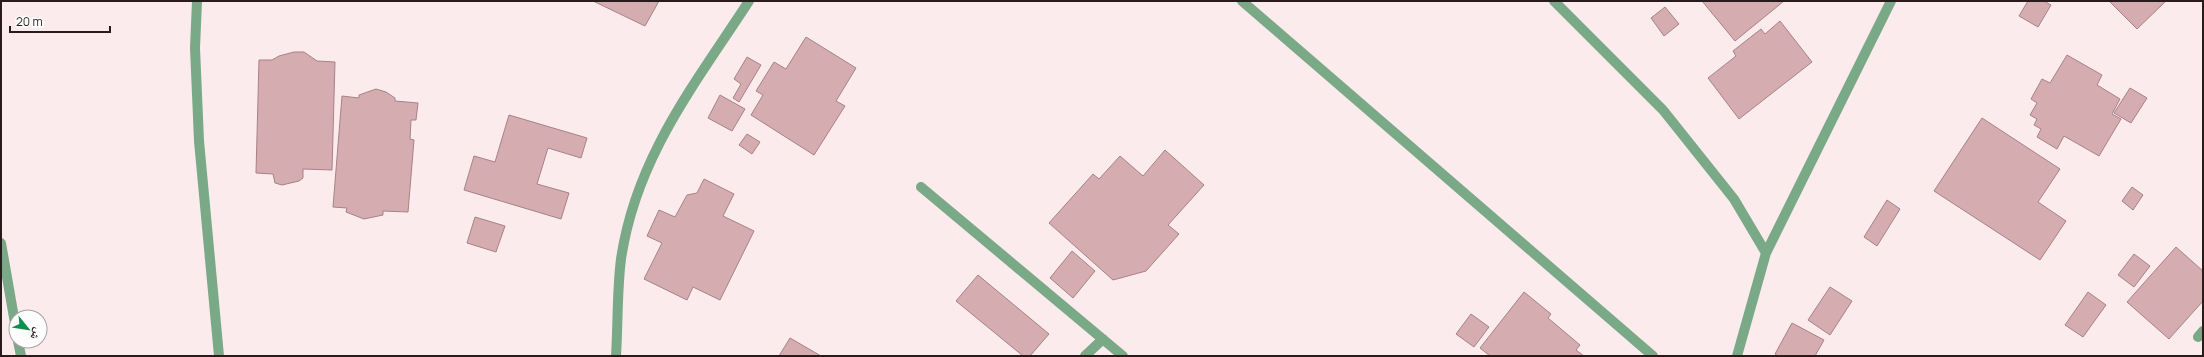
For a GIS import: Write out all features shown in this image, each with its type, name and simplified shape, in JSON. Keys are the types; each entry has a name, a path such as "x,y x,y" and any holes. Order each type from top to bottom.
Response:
{"street":[{"path":"197,1 195,48 199,140 219,356"},
{"path":"616,356 622,259 636,196 658,142 696,79 749,1"},
{"path":"1242,1 1653,356"},
{"path":"1554,1 1663,110 1734,199 1766,253"},
{"path":"1737,356 1766,253 1891,1"},
{"path":"921,187 1124,356"},
{"path":"1,243 12,309"},
{"path":"1084,356 1103,339"}],"building":[{"path":"593,1 659,1 645,26"},
{"path":"1702,1 1784,1 1735,41"},
{"path":"2028,1 2044,1 2051,5 2038,27 2019,16"},
{"path":"2109,1 2166,1 2137,29"},
{"path":"1665,7 1679,24 1664,36 1651,18"},
{"path":"1780,21 1812,62 1739,119 1708,78 1736,56 1733,51 1761,29 1765,34"},
{"path":"806,37 856,68 836,101 845,106 814,155 751,115 763,95 756,91 774,62 786,69"},
{"path":"294,52 304,52 317,61 335,62 332,170 303,169 303,178 299,181 282,185 275,183 273,174 256,173 259,60 272,60 279,56"},
{"path":"2067,55 2102,75 2097,85 2120,99 2112,114 2121,119 2099,156 2064,136 2057,149 2037,137 2041,129 2034,125 2037,119 2030,115 2037,103 2031,99 2042,79 2050,83"},
{"path":"747,57 761,65 739,102 733,98 741,84 734,79"},
{"path":"2130,88 2147,98 2131,123 2114,113"},
{"path":"376,89 386,92 395,98 395,101 418,103 416,120 411,120 410,139 414,140 408,212 383,211 383,215 364,219 346,212 347,208 333,207 342,96 359,98 359,95"},
{"path":"720,95 745,109 732,131 708,118"},
{"path":"509,115 587,138 581,158 548,148 537,184 569,193 561,219 464,190 474,156 495,162"},
{"path":"1982,118 2060,169 2038,202 2066,221 2040,260 1934,191"},
{"path":"747,134 760,142 752,154 739,145"},
{"path":"1165,150 1204,185 1168,225 1179,234 1146,271 1113,280 1049,223 1093,174 1099,179 1120,156 1143,176"},
{"path":"704,179 734,194 723,216 754,231 720,300 693,287 687,300 644,279 662,243 647,236 659,210 675,217 687,195 697,193"},
{"path":"2132,187 2143,195 2133,210 2122,201"},
{"path":"1887,200 1900,209 1877,246 1864,237"},
{"path":"475,217 505,226 496,252 467,243"},
{"path":"2176,247 2203,271 2203,301 2169,339 2127,302"},
{"path":"1072,251 1095,271 1073,298 1050,278"},
{"path":"2134,254 2150,266 2134,287 2118,275"},
{"path":"978,275 1049,334 1030,356 1023,356 956,301"},
{"path":"1830,287 1852,301 1830,335 1808,320"},
{"path":"1524,292 1551,314 1548,318 1580,345 1576,350 1584,356 1490,356 1480,348"},
{"path":"2088,292 2106,305 2083,337 2065,325"},
{"path":"1471,314 1489,327 1474,347 1456,334"},
{"path":"1792,323 1824,340 1815,356 1778,356 1775,354"},
{"path":"790,338 821,356 779,356"}]}
